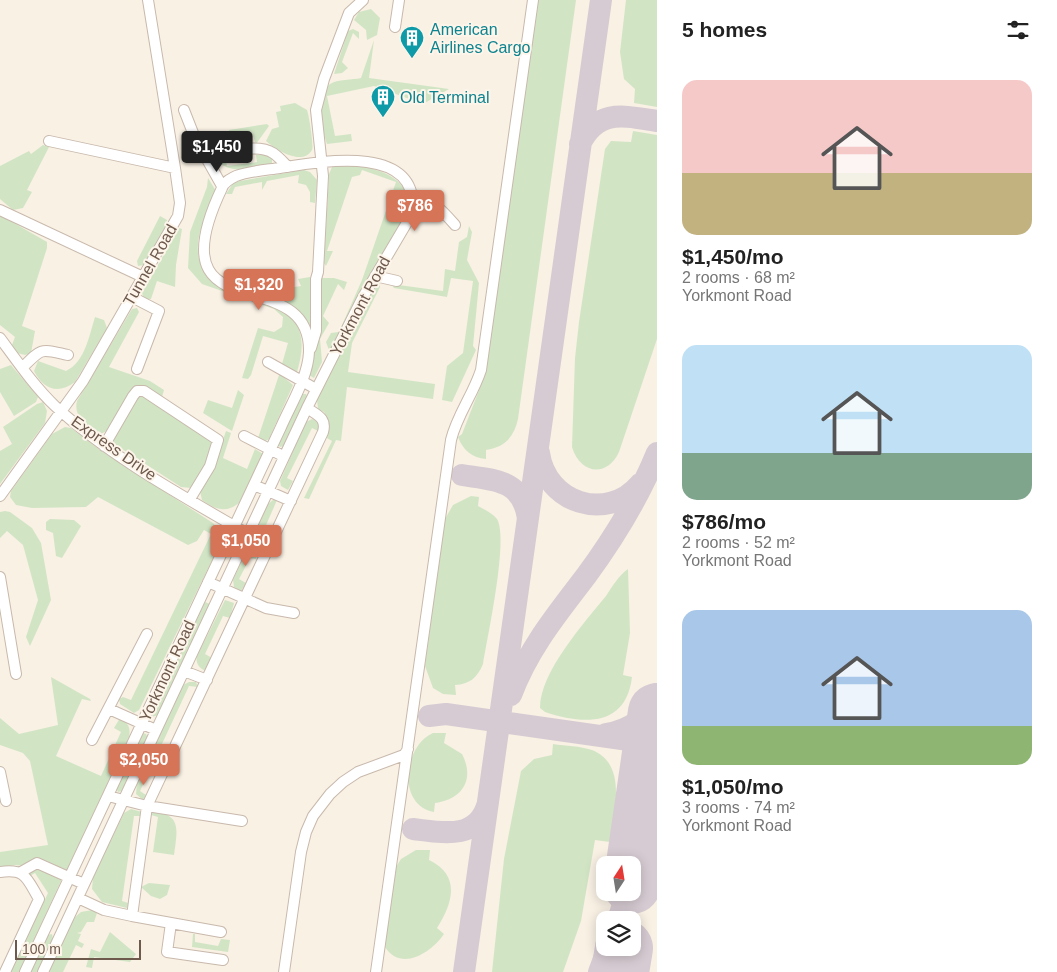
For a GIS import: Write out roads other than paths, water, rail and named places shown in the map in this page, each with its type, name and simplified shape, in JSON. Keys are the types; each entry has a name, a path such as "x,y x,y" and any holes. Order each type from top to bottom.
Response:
{"street":[{"name":"Tunnel Road","path":"0,496 83,381 144,277 180,210 148,0"},
{"path":"309,354 316,331 316,279 318,272 323,176 316,120 318,98 350,13 363,0"},
{"path":"396,27 399,0"},
{"path":"376,972 451,440 456,424 476,387 481,370 533,0"},
{"path":"184,110 195,138 222,186 238,176 321,161 369,161 389,167 406,181 414,199 429,200 440,207 455,225"},
{"path":"49,142 175,168"},
{"path":"208,160 226,153 256,149 272,153 288,167"},
{"name":"Yorkmont Road","path":"25,972 254,485 301,380 309,354 308,333 295,312 219,282 209,273 203,256 203,242 222,186"},
{"name":"Yorkmont Road","path":"43,972 316,389 375,276 412,214 414,199"},
{"path":"0,210 144,277"},
{"path":"375,276 397,281"},
{"path":"132,297 159,311 136,369"},
{"name":"Express Drive","path":"0,338 22,368 61,411 104,446 248,534"},
{"path":"22,368 40,351 45,350 68,355"},
{"path":"268,362 316,389"},
{"path":"104,446 133,396 137,391 144,391 218,440 218,447 210,466 190,499"},
{"path":"132,916 148,806 325,425 322,418 307,408"},
{"path":"244,436 284,456"},
{"path":"254,485 291,501"},
{"path":"0,577 16,674"},
{"path":"208,582 266,608 294,613"},
{"path":"92,740 147,634"},
{"path":"184,670 207,680"},
{"path":"108,709 156,730"},
{"path":"284,972 301,852 306,832 313,816 330,794 343,782 365,770 404,755 408,748"},
{"path":"0,772 6,801"},
{"path":"108,796 148,806 242,821"},
{"path":"21,872 37,863 84,884"},
{"path":"0,872 15,870 21,872 39,899 6,972"},
{"path":"78,898 104,910 221,932"},
{"path":"171,923 167,952 223,960"}],"place":[{"name":"American Airlines Cargo","path":"412,59"},
{"name":"Old Terminal","path":"383,118"}]}
